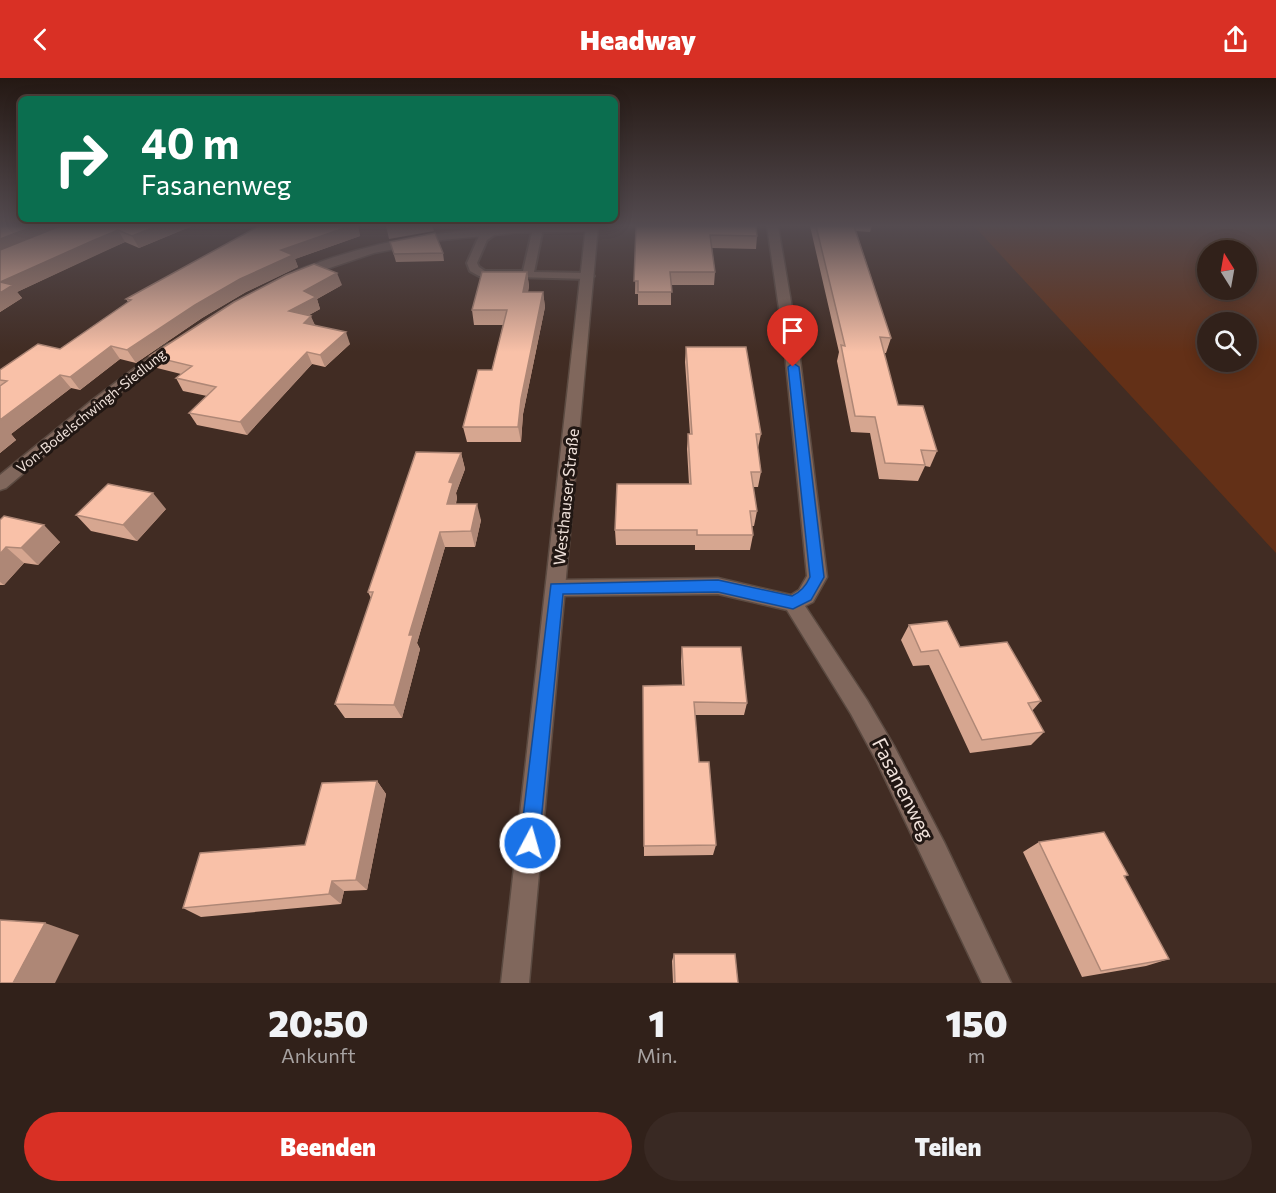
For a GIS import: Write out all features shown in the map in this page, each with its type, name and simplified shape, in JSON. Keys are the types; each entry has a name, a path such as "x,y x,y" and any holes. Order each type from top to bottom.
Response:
{"street":[{"path":"281,282 314,268"},
{"name":"Westhauser Straße","path":"515,983 589,268"},
{"path":"556,588 718,586 793,603 806,596 817,577 791,343 779,268"},
{"name":"Von-Bodelschwingh-Siedlung","path":"0,484 100,401 182,340"},
{"name":"Fasanenweg","path":"793,603 811,636 867,720 926,833 997,983"}],"lane":[{"path":"474,268 483,274 588,276"},
{"path":"528,274 529,268"}],"shaded area":[{"path":"1013,268 1197,268 1197,300 1257,300 1257,268 1276,268 1276,553"}],"building":[{"path":"0,268 31,268 0,282"},
{"path":"182,268 264,268 195,305 127,350 111,346 70,377 60,375 0,420 0,386 7,381 0,380 0,370 38,344 60,349 131,300 126,299"},
{"path":"303,268 325,268 337,273 304,291 316,297 289,311 311,316 304,323 346,332 320,355 307,352 240,422 189,413 216,387 176,378 192,366 150,356 234,302"},
{"path":"634,268 714,268 715,272 670,272 672,292 638,292 638,281 634,281"},
{"path":"826,268 868,268 891,338 880,337 898,405 923,406 937,451 921,450 925,465 885,463 875,417 855,416 841,345 845,346"},
{"path":"482,272 527,272 523,292 543,292 521,399 518,427 463,427 478,370 492,370 507,310 472,310"},
{"path":"0,282 13,285 0,293"},
{"path":"686,347 746,347 761,434 756,434 761,472 751,472 757,511 750,511 753,535 697,535 697,530 615,530 617,484 691,484 688,434 692,434"},
{"path":"416,452 461,453 449,482 453,483 447,504 477,504 471,531 440,532 409,635 413,635 394,705 335,704 373,592 368,592"},
{"path":"108,484 153,493 123,525 76,515"},
{"path":"4,516 44,525 21,548 6,547 0,554 0,520"},
{"path":"947,621 960,647 1007,642 1041,701 1028,703 1044,732 982,740 938,650 921,652 909,625"},
{"path":"682,647 741,647 747,703 694,702 699,762 709,762 716,845 644,846 643,686 684,685"},
{"path":"377,781 356,880 332,881 329,894 183,908 200,853 305,845 322,783"},
{"path":"1104,832 1128,875 1124,876 1169,959 1101,971 1039,842"},
{"path":"0,920 45,923 13,983 0,983"},
{"path":"674,954 735,954 738,983 675,983"}],"route":[{"path":"530,843 556,588 718,586 793,603 806,596 814,584 817,577 793,367"}]}
